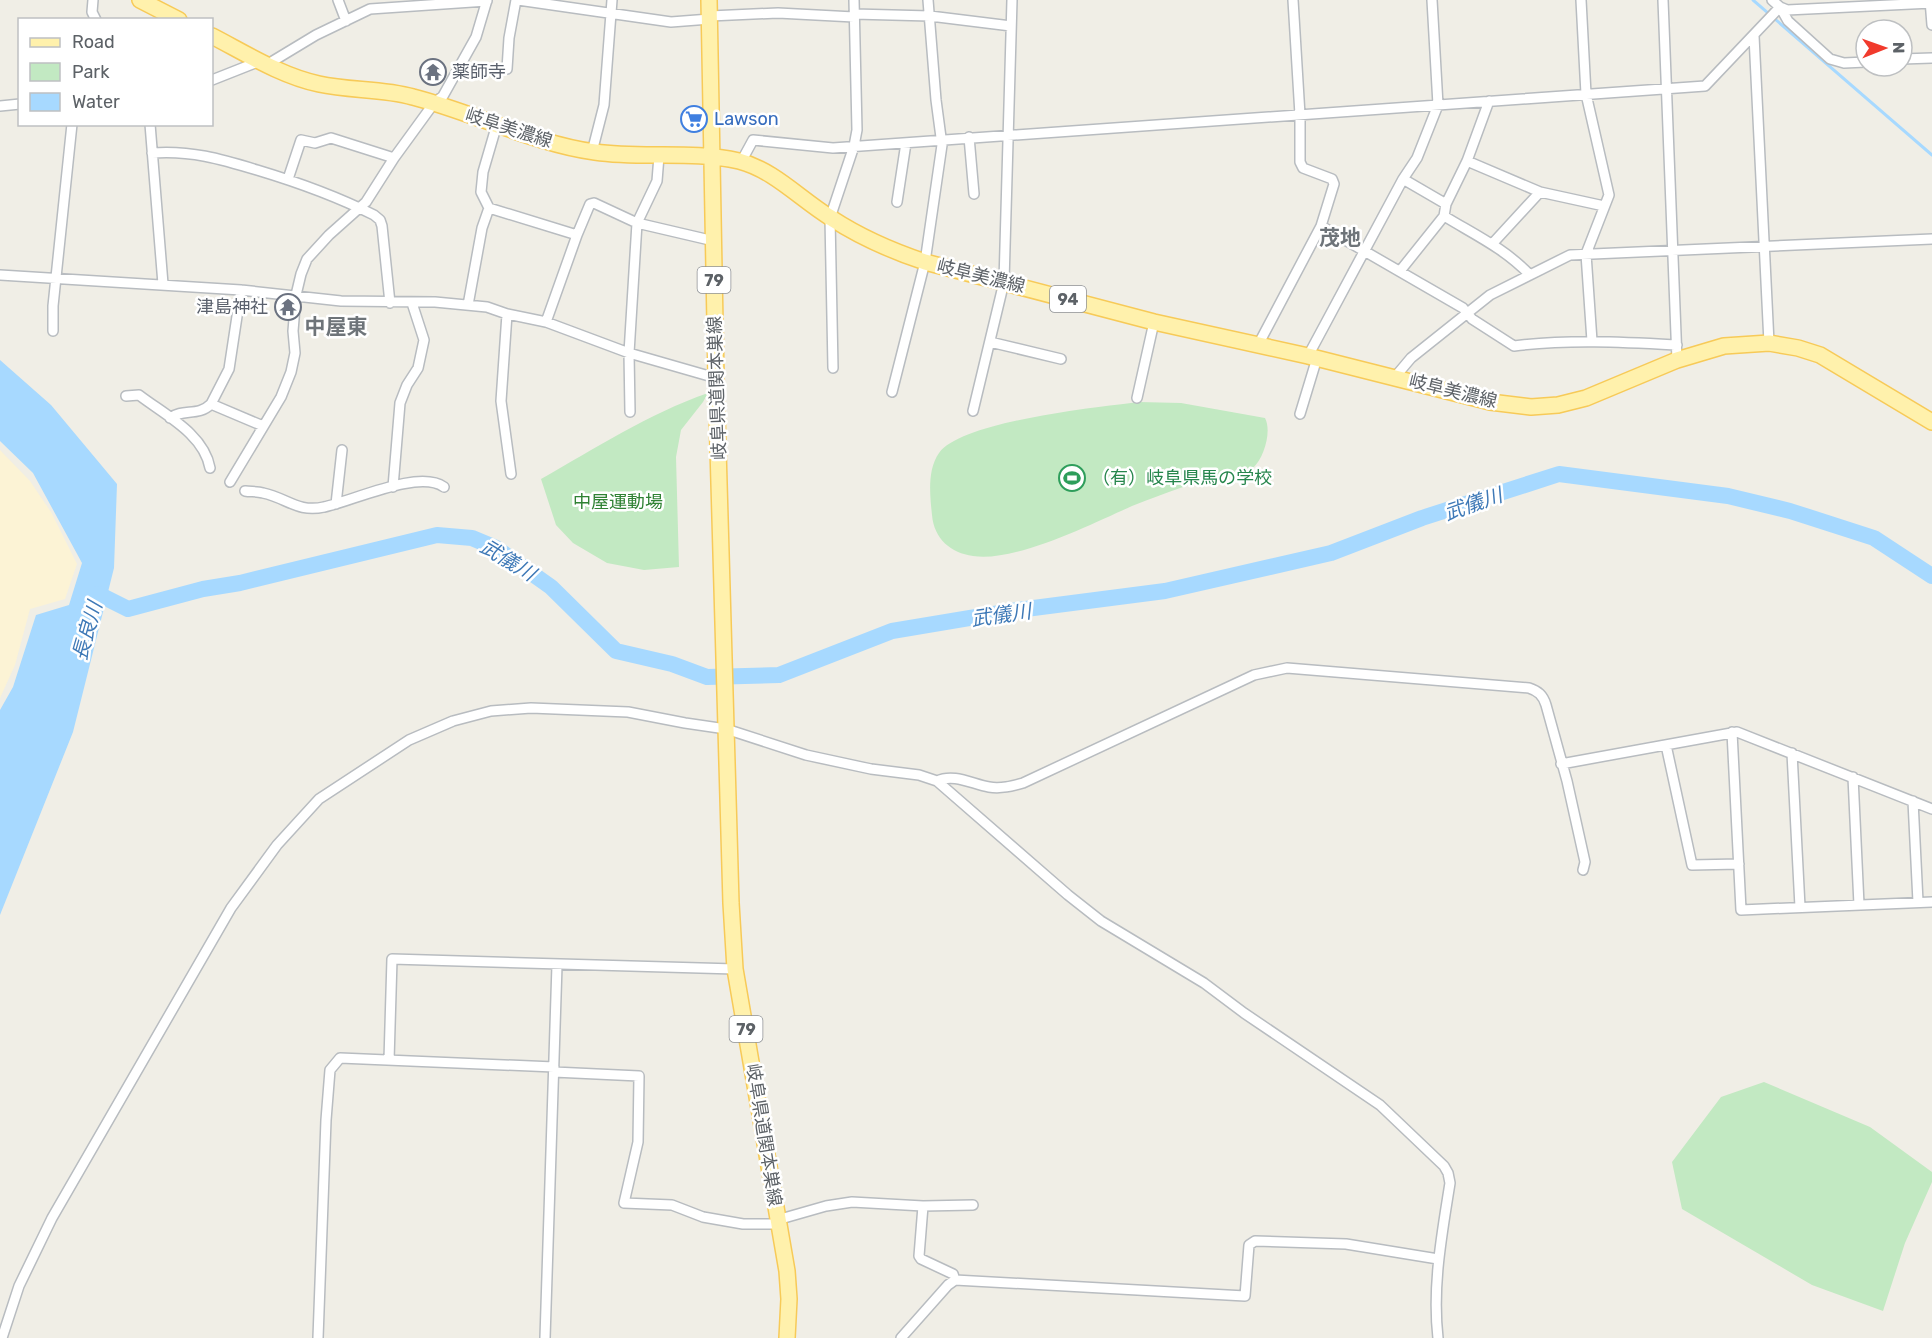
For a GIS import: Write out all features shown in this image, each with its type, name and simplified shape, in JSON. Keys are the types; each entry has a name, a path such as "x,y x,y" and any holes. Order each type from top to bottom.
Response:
{"main road":[{"name":"岐阜県道関本巣線","path":"709,0 716,378 731,903 735,969 788,1280 787,1338"},
{"path":"149,2 176,18"},
{"name":"岐阜美濃線","path":"213,36 264,62 318,84 390,92 434,103 570,147 627,156 712,157 741,162 771,175 830,218 895,252 925,262 1155,322 1313,357 1490,402 1531,407 1558,405 1586,398 1677,360 1724,346 1768,343 1798,348 1820,355 1932,422"}],"street":[{"path":"93,0 92,12 95,18"},
{"path":"338,0 346,21"},
{"path":"213,80 264,62 370,9 413,3 487,0 476,36 443,96 434,103 394,158 366,202 358,207 307,259 300,274 296,295 293,331 295,353 291,372 281,397 230,482"},
{"path":"507,69 509,38 517,0 671,21 778,13 930,16 1011,26"},
{"path":"592,152 604,105 612,0"},
{"path":"832,369 830,218 854,146 857,130 854,0"},
{"path":"891,392 925,262 942,140 936,100 928,0"},
{"path":"973,411 1004,282 1012,0"},
{"path":"1258,345 1321,226 1334,184 1332,179 1303,168 1300,162 1300,115 1293,0"},
{"path":"1300,414 1313,357 1365,250 1403,179 1417,158 1438,105 1432,0"},
{"path":"1581,0 1586,94 1609,195 1586,254 1592,341"},
{"path":"1663,0 1677,360"},
{"path":"1772,0 1788,21 1830,59 1835,62 1854,63"},
{"path":"1778,9 1931,2 1932,25"},
{"path":"741,162 753,140 833,148 1705,86 1778,9"},
{"path":"1754,36 1768,343"},
{"path":"1914,59 1932,58"},
{"path":"1400,271 1444,216 1446,204 1467,161 1489,101"},
{"path":"0,106 18,104"},
{"path":"468,304 482,228 489,208 481,192 483,172 496,124"},
{"path":"53,331 56,278 72,126"},
{"path":"150,126 163,284"},
{"path":"969,137 974,194"},
{"path":"288,179 302,140 315,143 331,138 394,158"},
{"path":"897,202 906,143"},
{"path":"152,153 184,152 208,155 288,179 358,207 380,220 390,303"},
{"path":"630,411 629,353 637,223 657,181 659,156"},
{"path":"1467,161 1540,192 1604,206"},
{"path":"1403,179 1446,204"},
{"path":"1493,243 1540,192"},
{"path":"546,322 590,204 594,203 637,223 714,241"},
{"path":"489,208 577,235"},
{"path":"1444,216 1493,243 1517,261 1530,275"},
{"path":"1321,226 1463,308 1472,319 1514,346 1547,342 1592,341 1677,345"},
{"path":"1395,377 1411,358 1490,296 1570,255 1932,238"},
{"path":"0,275 163,284 340,300 468,304 546,322 629,353 716,378"},
{"path":"171,418 176,414 204,410 211,404 229,369 241,290"},
{"path":"393,487 400,403 407,385 418,368 424,340 412,303"},
{"path":"507,314 501,401 511,474"},
{"path":"1137,398 1155,322"},
{"path":"990,342 1061,359"},
{"path":"126,396 139,395 197,439 208,456 210,468"},
{"path":"211,404 262,426"},
{"path":"336,504 342,450"},
{"path":"245,491 264,493 310,510 422,481 439,483 444,487"},
{"path":"937,781 944,777 955,778 990,787 1023,783 1254,675 1275,669 1287,668 1529,688 1537,691 1544,698 1567,781 1585,862 1583,870"},
{"path":"2,1338 19,1286 52,1218 231,908 277,845 319,799 409,740 453,722 491,711 531,708 628,712 685,723 726,723 806,755 871,769 919,775 937,781 1101,921 1204,983 1244,1013 1380,1105 1444,1166 1450,1183 1438,1259 1436,1299 1438,1338"},
{"path":"1732,732 1741,910 1932,902"},
{"path":"1561,764 1737,732 1932,809"},
{"path":"1666,745 1692,865 1738,864"},
{"path":"1792,753 1800,907"},
{"path":"1853,777 1859,905"},
{"path":"1913,801 1918,902"},
{"path":"388,1060 392,959 735,969"},
{"path":"545,1338 557,965"},
{"path":"318,1338 330,1070 340,1059 639,1076 638,1142 624,1203 672,1205 702,1217 743,1224 778,1222 825,1206 852,1202 924,1206 973,1205"},
{"path":"924,1206 919,1256 953,1274 956,1280"},
{"path":"901,1338 948,1285 956,1280 1245,1296 1249,1245 1255,1241 1346,1244 1438,1259"}],"green space":[{"name":"中屋運動場","path":"708,393 681,430 676,457 679,567 644,570 607,563 573,543 556,525 541,479 643,421"},
{"name":"（有）岐阜県馬の学校","path":"1139,402 1181,403 1265,418 1268,430 1260,458 1257,464 1249,470 1183,487 1132,506 1054,540 1010,554 990,557 973,556 958,552 940,538 933,524 931,475 939,453 953,442 974,432 1033,417"},
{"path":"1764,1082 1870,1127 1932,1172 1932,1182 1905,1243 1883,1311 1812,1285 1682,1209 1672,1162 1721,1097"}],"sand":[{"path":"0,450 30,481 51,512 77,564 65,599 30,609 15,665 0,698"}],"water":[{"name":"長良川","path":"0,360 51,405 117,484 114,568 73,732 0,915 0,710 13,687 36,615 69,605 82,563 33,473 0,441"}],"waterway":[{"path":"1753,0 1932,155"},
{"name":"武儀川","path":"98,594 128,609 203,589 240,583 437,535 472,538 496,548 551,587 616,651 672,664 707,677 779,675 892,631 1018,610 1165,591 1331,553 1422,518 1559,474 1728,496 1790,511 1874,538 1932,576"}],"place":[{"name":"薬師寺","path":"433,72"},
{"name":"Lawson","path":"694,119"},
{"name":"津島神社","path":"288,307"},
{"name":"（有）岐阜県馬の学校","path":"1072,478"}],"district":[{"name":"茂地","path":"1340,238"},
{"name":"中屋東","path":"336,327"}]}
